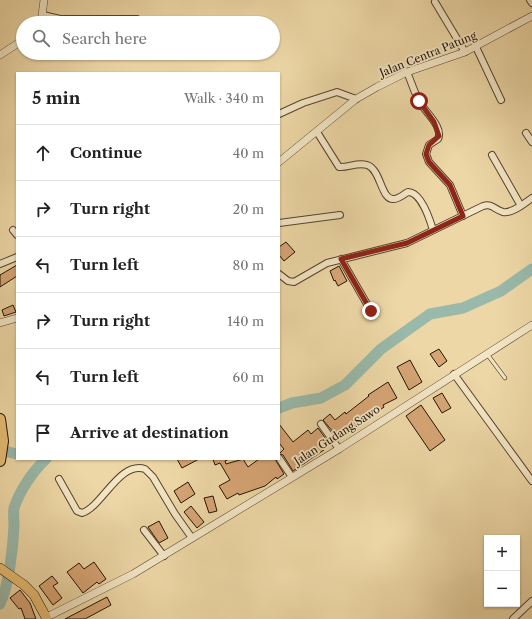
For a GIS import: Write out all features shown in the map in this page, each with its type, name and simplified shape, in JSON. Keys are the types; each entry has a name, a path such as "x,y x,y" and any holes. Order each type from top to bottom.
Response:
{"highway":[{"path":"0,419 3,441 0,458"}],"main road":[{"path":"2,570 15,578 34,596 47,618"}],"street":[{"path":"44,0 43,15 47,16"},
{"path":"435,2 465,52"},
{"name":"Jalan Centra Patung","path":"280,161 356,99 408,72 476,47 532,16"},
{"path":"0,55 16,45"},
{"path":"476,47 501,100"},
{"path":"408,72 419,101 434,122 438,132 438,139 429,145 426,154 429,162 450,185 463,216"},
{"path":"280,114 303,103 337,92 356,99"},
{"path":"317,132 339,168 358,164 369,166 378,174 384,192 391,199 395,199 408,192 413,193 427,210 433,230"},
{"path":"526,133 532,142"},
{"path":"492,155 521,206"},
{"path":"280,275 288,281 294,282 321,265 407,243 487,204 505,213 521,206 532,198"},
{"path":"280,223 340,215"},
{"path":"13,230 16,234"},
{"path":"0,264 16,257"},
{"path":"341,259 371,311"},
{"path":"0,322 16,318"},
{"name":"Jalan Gudang Sawo","path":"47,618 133,574 164,556 340,449 532,325"},
{"path":"454,374 532,481"},
{"path":"321,424 340,449"},
{"path":"280,460 292,478"},
{"path":"59,479 78,511 82,513 89,509 122,476 135,469 146,470 153,477 175,514 192,538"},
{"path":"144,530 164,556"},
{"path":"513,619 532,601"}],"lane":[{"path":"487,353 505,378"}],"building":[{"path":"286,242 295,252 284,261 280,256 280,246"},
{"path":"16,266 16,277 0,287 0,275"},
{"path":"339,266 347,281 338,286 330,271"},
{"path":"13,305 16,312 4,316 2,310"},
{"path":"439,349 447,361 439,367 430,354"},
{"path":"410,360 422,382 409,390 397,367"},
{"path":"388,382 397,398 383,405 384,407 339,439 323,420 330,414 335,420 345,412 346,414 369,396 368,395"},
{"path":"442,393 451,408 442,413 433,398"},
{"path":"421,405 445,440 430,451 406,416"},
{"path":"280,425 293,442 308,430 311,434 318,428 328,442 321,447 324,450 293,471 283,455 280,454 284,449 280,444"},
{"path":"178,460 197,460 182,468"},
{"path":"213,460 227,460 225,461 226,464 244,460 248,467 258,460 276,460 284,474 277,479 276,477 265,486 239,495 238,493 227,499 219,486 230,480 220,463 215,465"},
{"path":"188,482 195,494 181,503 174,491"},
{"path":"213,496 217,511 209,513 204,498"},
{"path":"191,506 204,522 197,528 184,512"},
{"path":"159,521 168,538 159,543 148,527"},
{"path":"94,562 106,579 99,584 97,582 83,593 67,572 79,563 84,569"},
{"path":"52,576 58,583 53,586 62,598 53,605 39,586"},
{"path":"20,590 30,603 36,619 25,619 21,608 19,609 10,598"},
{"path":"107,597 111,605 85,619 65,619"}],"waterway":[{"path":"280,408 292,403 321,398 345,385 381,349 430,314 463,308 501,291 532,269"},
{"path":"0,450 16,454"},
{"path":"0,604 6,587 10,566 14,526 14,508 27,481 45,460"}],"route":[{"path":"371,311 341,259 407,243 463,216 450,185 429,162 426,154 427,149 429,145 438,139 439,136 434,122 419,101"}]}
